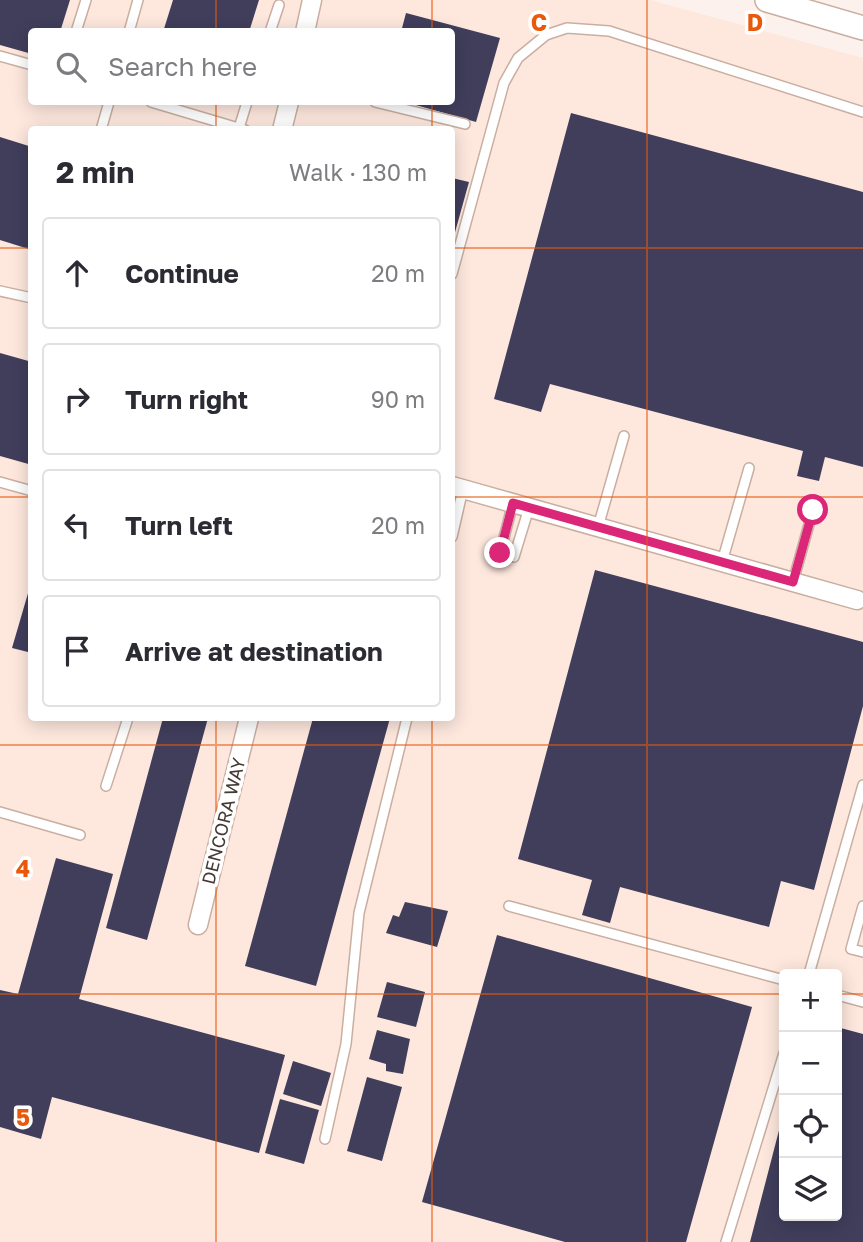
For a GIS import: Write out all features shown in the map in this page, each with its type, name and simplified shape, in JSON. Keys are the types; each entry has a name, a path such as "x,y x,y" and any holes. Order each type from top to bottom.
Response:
{"street":[{"path":"306,28 312,0"},
{"path":"767,0 863,28"},
{"path":"283,126 288,105"},
{"path":"457,488 857,600"},
{"name":"DENCORA WAY","path":"198,925 248,721"}],"lane":[{"path":"77,28 86,0"},
{"path":"130,28 138,0"},
{"path":"271,28 279,5"},
{"path":"455,263 504,83 518,58 546,35 567,28 609,31 863,112"},
{"path":"0,56 28,64"},
{"path":"102,126 108,105"},
{"path":"161,105 229,126"},
{"path":"236,126 246,105"},
{"path":"386,105 465,124"},
{"path":"0,291 28,297"},
{"path":"598,527 624,436"},
{"path":"722,562 749,468"},
{"path":"0,482 28,490"},
{"path":"455,508 457,488"},
{"path":"500,553 521,505"},
{"path":"514,557 521,505"},
{"path":"793,582 813,510"},
{"path":"106,786 127,721"},
{"path":"325,1139 346,1044 359,913 406,721"},
{"path":"810,969 863,785"},
{"path":"0,812 80,835"},
{"path":"509,905 779,979"},
{"path":"863,906 851,949 863,952"},
{"path":"842,996 863,1002"},
{"path":"726,1242 779,1069"}],"shaded area":[{"path":"0,0 650,0 863,58 863,1242 0,1242"}],"building":[{"path":"0,0 70,0 61,28 28,28 28,53 0,45"},
{"path":"173,0 259,0 250,28 164,28"},
{"path":"406,13 500,38 476,122 416,105 455,105 455,28 402,28"},
{"path":"571,113 863,192 863,467 825,457 819,481 797,476 803,451 550,384 541,412 494,399"},
{"path":"0,137 28,146 28,249 0,240"},
{"path":"455,179 469,182 455,232"},
{"path":"0,353 28,361 28,464 0,456"},
{"path":"595,570 863,642 863,706 814,890 781,881 769,927 620,887 610,923 582,915 592,880 518,859"},
{"path":"28,593 28,652 12,648"},
{"path":"162,721 207,721 147,940 106,928"},
{"path":"312,721 389,721 316,986 245,966"},
{"path":"56,858 113,874 79,999 285,1055 259,1153 52,1097 41,1139 0,1127 0,990 18,994"},
{"path":"405,902 448,911 437,947 386,933 393,915 399,917"},
{"path":"497,935 752,1007 686,1242 565,1242 422,1202"},
{"path":"387,982 425,992 416,1027 377,1017"},
{"path":"842,1028 863,1034 863,1242 750,1242 779,1130 779,1221 842,1221"},
{"path":"377,1030 410,1039 403,1074 386,1071 386,1064 369,1059"},
{"path":"293,1061 331,1073 321,1106 283,1094"},
{"path":"367,1077 402,1087 382,1161 347,1151"},
{"path":"280,1099 319,1110 304,1164 265,1153"}],"route":[{"path":"500,553 513,503 793,582 813,510"}]}
